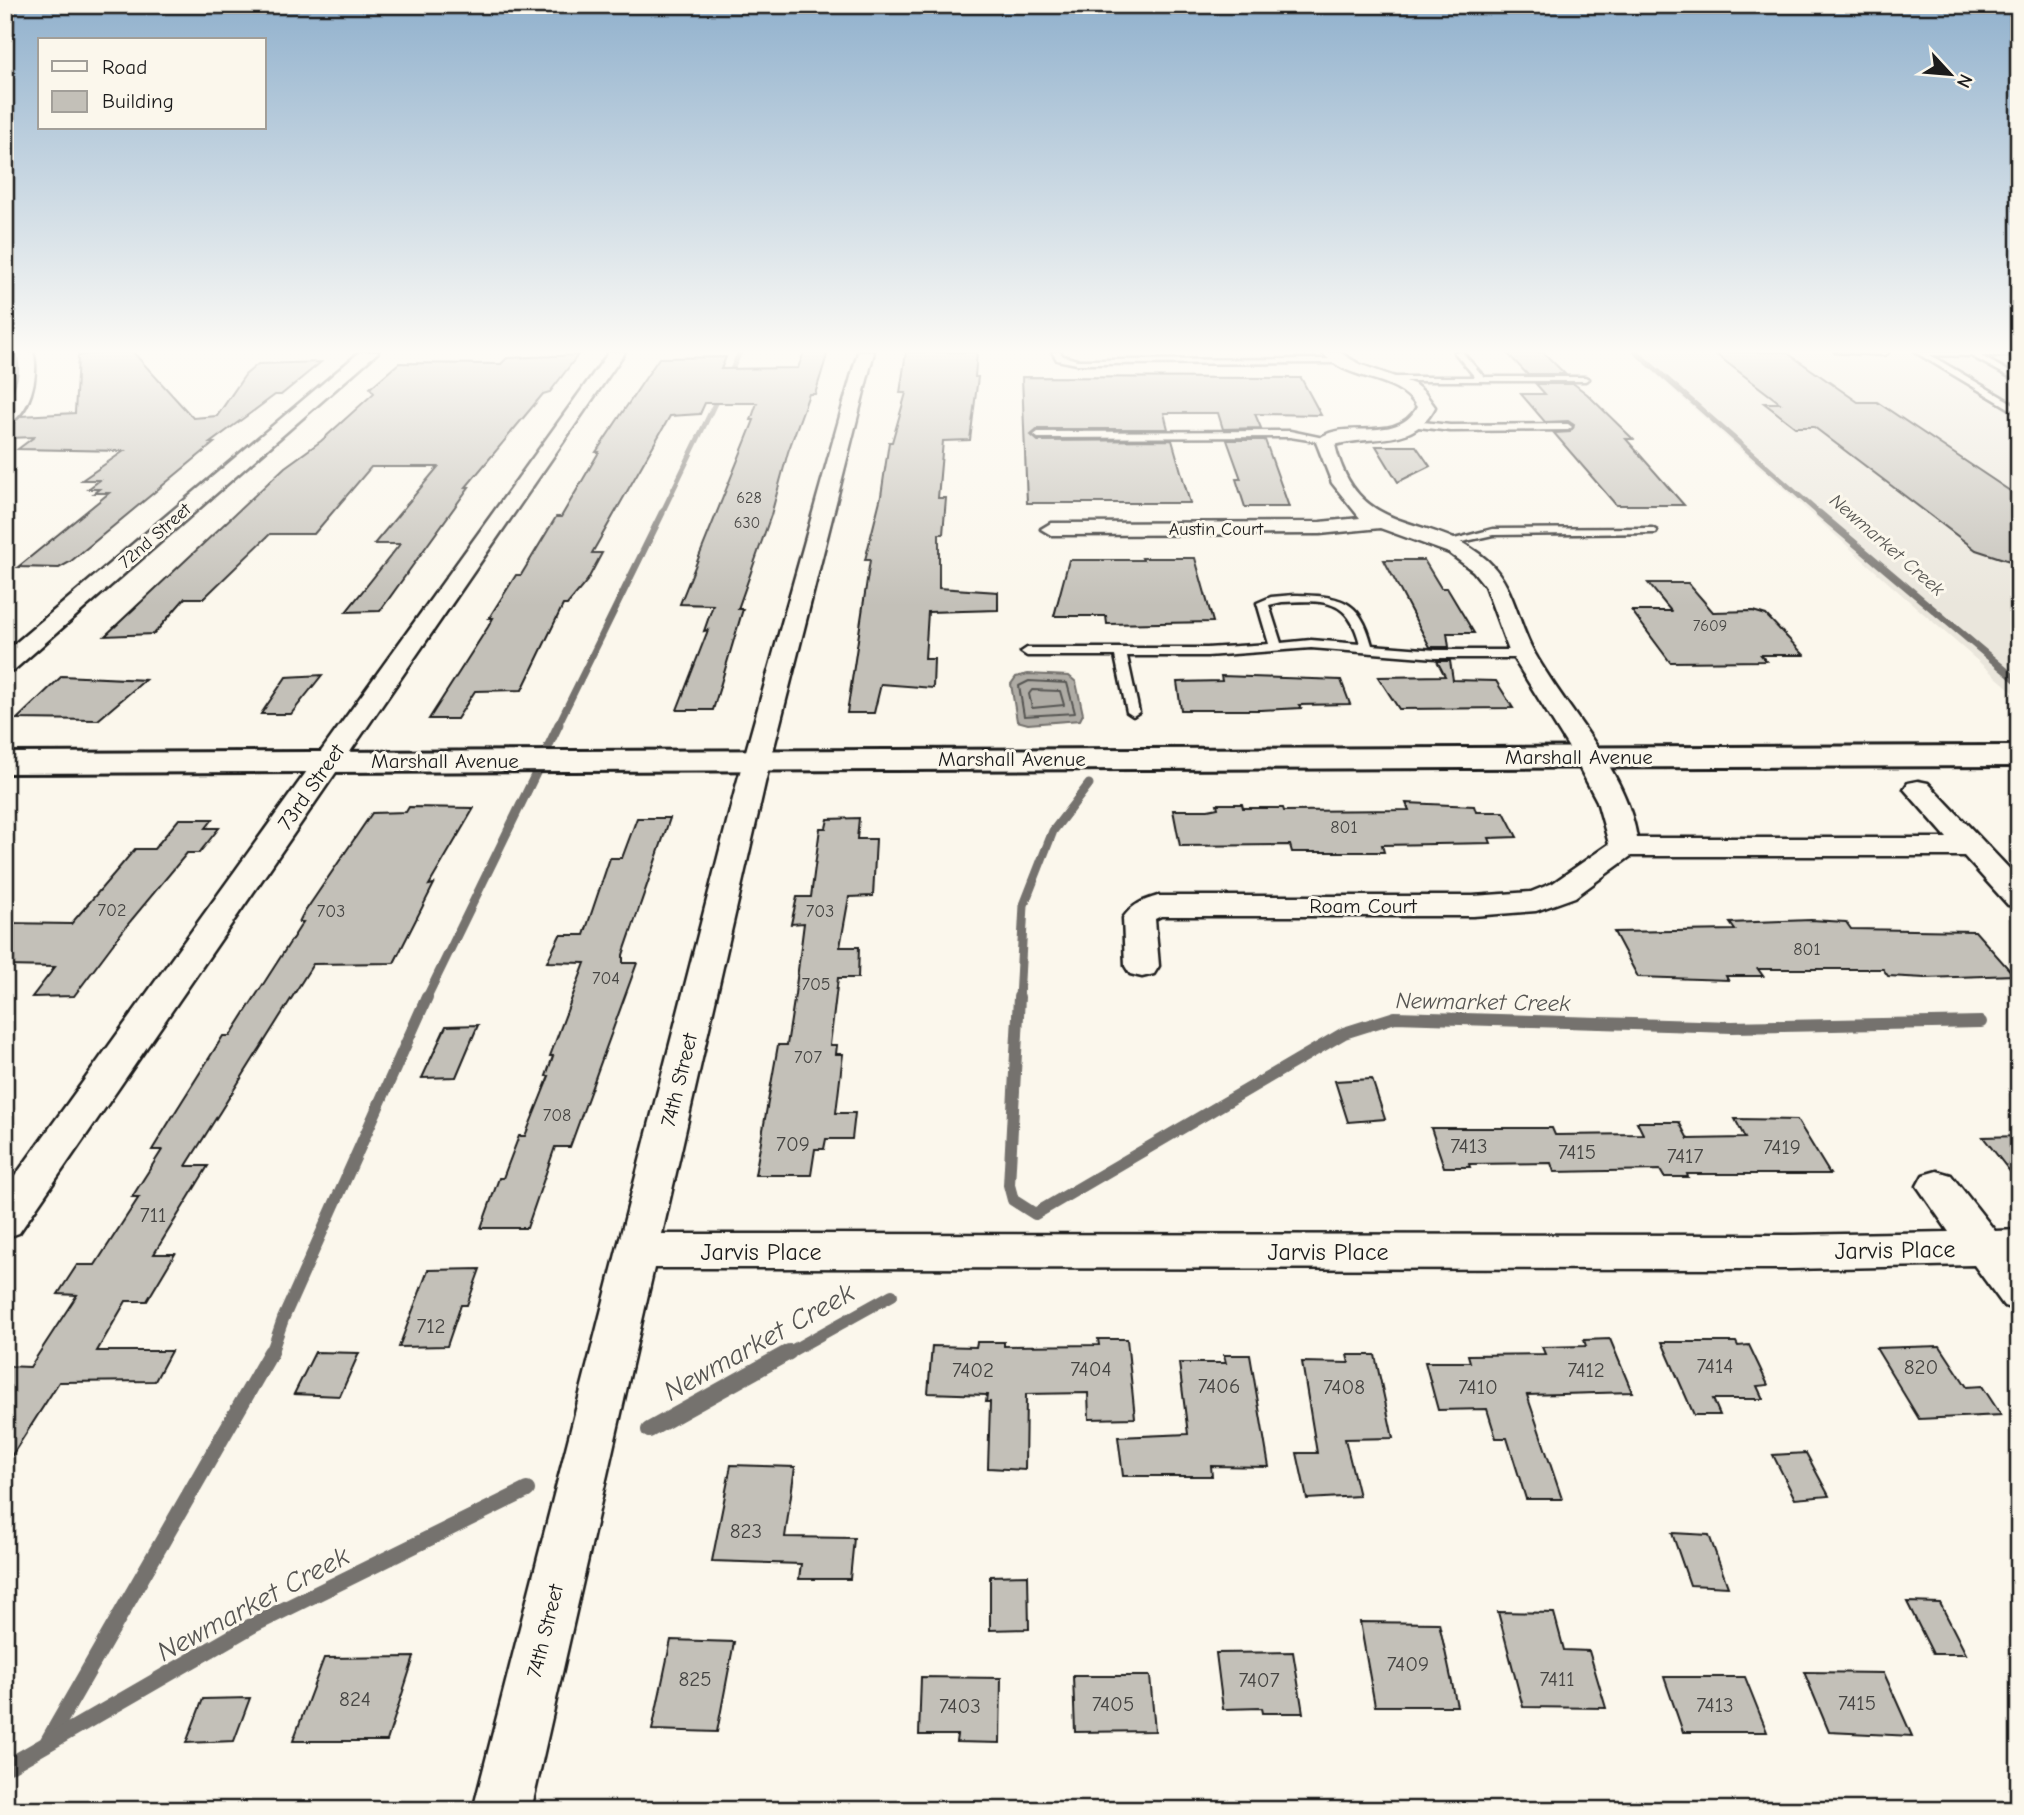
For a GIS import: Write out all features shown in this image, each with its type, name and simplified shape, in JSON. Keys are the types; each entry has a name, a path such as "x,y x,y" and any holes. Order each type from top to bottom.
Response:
{"street":[{"name":"72nd Street","path":"5,665 271,437"},
{"name":"73rd Street","path":"5,1222 557,437"},
{"name":"74th Street","path":"502,1810 757,760 843,437"},
{"path":"1355,437 1328,440 1325,445 1344,485 1360,509 1380,522 1444,543 1473,559 1502,592 1522,654 1615,807 1624,847 1972,847"},
{"name":"Austin Court","path":"1051,529 1320,528 1380,522"},
{"name":"Marshall Avenue","path":"5,763 2019,756"},
{"path":"1918,789 2019,898"},
{"name":"Roam Court","path":"1142,966 1139,918 1146,910 1158,906 1473,906 1536,901 1583,878 1624,847"},
{"path":"1937,1186 2001,1247 2019,1293"},
{"name":"Jarvis Place","path":"638,1251 1791,1252 2001,1247"}],"lane":[{"path":"1307,437 1328,440"},
{"path":"1444,543 1474,534 1503,531 1652,531"},
{"path":"1276,646 1263,603 1317,599 1350,609 1358,620 1366,646"},
{"path":"1027,652 1207,652 1276,646 1366,646 1436,654 1522,654"},
{"path":"1120,653 1133,712"}],"shaded area":[{"path":"1725,437 2019,437 2019,697"}],"water":[{"path":"1028,674 1069,676 1076,682 1083,714 1080,720 1028,724 1017,721 1011,684 1016,677"}],"building":[{"path":"8,437 219,437 70,562 59,568 18,567 109,493 94,493 99,489 88,489 100,480 82,480 124,451 18,449 34,437"},
{"path":"326,437 508,437 466,487 469,487 380,611 346,612 400,544 374,544 438,467 371,467 314,534 270,534 204,598 185,598 154,634 105,636 285,467"},
{"path":"606,437 658,437 592,553 602,553 587,581 567,605 563,605 522,690 475,691 457,719 429,719 488,627 493,618 489,618 516,575 521,575 556,517 561,517 599,452 596,452"},
{"path":"747,437 794,437 771,515 738,609 743,609 713,710 677,710 708,630 704,631 713,605 680,604"},
{"path":"894,437 970,437 970,440 943,441 938,498 946,498 943,534 939,534 939,588 998,592 998,610 928,612 925,659 934,659 933,688 881,684 874,713 847,713 870,560 865,560 881,496 889,442 892,442"},
{"path":"1024,437 1033,437 1038,441 1172,440 1190,503 1027,503"},
{"path":"1557,437 1631,437 1633,439 1626,439 1684,505 1616,505"},
{"path":"1827,437 1929,437 2019,497 2019,564 1976,550"},
{"path":"1227,440 1265,440 1289,507 1245,507 1236,479 1241,479"},
{"path":"1376,446 1416,446 1430,466 1398,482"},
{"path":"1142,558 1195,558 1213,622 1107,624 1106,616 1054,616 1069,560 1143,560"},
{"path":"1384,560 1424,560 1441,588 1447,588 1474,633 1447,633 1449,647 1430,647"},
{"path":"1648,583 1688,583 1713,612 1753,611 1766,615 1804,655 1761,655 1766,661 1670,662 1632,611 1671,611"},
{"path":"1437,661 1450,661 1453,680 1496,681 1513,708 1399,709 1378,677 1445,676"},
{"path":"322,675 291,714 261,714 286,677"},
{"path":"62,676 145,680 98,720 17,719"},
{"path":"1221,676 1341,680 1350,704 1299,705 1301,708 1261,710 1181,710 1177,682 1222,681"},
{"path":"1406,803 1474,806 1476,812 1504,812 1517,837 1489,838 1491,843 1382,845 1384,852 1292,852 1290,845 1180,846 1173,810 1208,810 1218,808 1217,804 1242,804 1243,808 1283,808 1284,811 1409,810"},
{"path":"409,807 474,808 429,885 434,884 394,963 313,964 186,1166 208,1166 154,1254 175,1254 147,1301 126,1301 97,1351 171,1351 155,1381 59,1382 5,1466 5,1366 30,1367 77,1295 58,1294 77,1265 95,1265 139,1197 132,1197 162,1150 152,1150 174,1114 223,1036 230,1036 303,922 299,922 302,916 372,813 406,812"},
{"path":"637,818 670,818 623,955 623,963 637,963 570,1147 555,1147 527,1228 481,1228 499,1178 503,1178 519,1136 525,1136 549,1076 546,1076 553,1056 550,1056 585,963 547,962 560,935 584,935 610,858 622,858"},
{"path":"859,818 857,839 876,839 873,896 849,897 840,947 859,947 858,978 838,978 830,1045 837,1045 836,1054 843,1054 836,1113 855,1113 852,1139 826,1139 824,1149 815,1149 811,1175 755,1175 778,1045 787,1045 795,994 804,923 791,924 797,897 811,897 820,828 826,828 828,819"},
{"path":"179,819 213,819 206,828 219,828 199,853 187,853 128,924 74,996 32,997 55,967 5,966 5,923 71,924 135,849 154,849"},
{"path":"1811,920 1846,922 1851,929 1975,931 2014,975 1925,978 1888,976 1883,969 1758,969 1763,976 1726,976 1728,980 1638,977 1614,932 1735,930 1730,923"},
{"path":"478,1025 456,1077 422,1078 446,1026"},
{"path":"1372,1079 1385,1119 1348,1122 1335,1081"},
{"path":"1735,1119 1797,1120 1830,1174 1687,1174 1688,1177 1664,1177 1660,1170 1554,1172 1551,1163 1444,1167 1431,1128 1552,1128 1555,1135 1643,1134 1637,1122 1679,1122 1688,1139 1745,1138"},
{"path":"2019,1136 2019,1183 1983,1137"},
{"path":"480,1269 467,1305 461,1305 447,1346 399,1347 428,1270"},
{"path":"1098,1339 1127,1339 1135,1418 1089,1419 1088,1393 1026,1394 1025,1470 988,1468 990,1402 986,1402 987,1395 928,1393 932,1346 976,1347 977,1342 1004,1342 1004,1346 1099,1345"},
{"path":"1610,1339 1632,1392 1527,1395 1562,1499 1526,1499 1507,1438 1496,1438 1487,1409 1438,1410 1425,1362 1470,1362 1468,1355 1545,1354 1542,1347 1586,1346 1584,1340"},
{"path":"1662,1342 1736,1342 1738,1346 1749,1345 1768,1385 1757,1386 1763,1399 1713,1399 1720,1415 1694,1415"},
{"path":"1940,1346 1967,1387 1982,1386 2001,1415 1919,1419 1876,1348"},
{"path":"315,1352 359,1353 340,1396 294,1394"},
{"path":"1224,1355 1250,1355 1269,1467 1211,1466 1212,1476 1123,1476 1118,1437 1188,1434 1179,1363 1226,1363"},
{"path":"1347,1355 1375,1355 1393,1438 1345,1439 1359,1496 1307,1499 1297,1453 1317,1453 1302,1362 1349,1363"},
{"path":"1806,1453 1829,1496 1795,1499 1773,1455"},
{"path":"731,1465 795,1467 785,1537 854,1538 850,1579 799,1579 801,1564 712,1561"},
{"path":"1672,1533 1709,1535 1728,1587 1690,1585"},
{"path":"1028,1575 1029,1629 990,1630 990,1576"},
{"path":"1907,1602 1940,1603 1966,1654 1933,1654"},
{"path":"1498,1612 1554,1613 1564,1650 1589,1651 1606,1708 1523,1707"},
{"path":"1360,1622 1439,1623 1457,1706 1375,1706"},
{"path":"671,1640 734,1642 717,1732 652,1730"},
{"path":"1293,1652 1303,1713 1263,1713 1262,1708 1223,1709 1216,1653"},
{"path":"414,1657 387,1741 293,1741 324,1658"},
{"path":"1804,1672 1884,1673 1912,1736 1829,1732"},
{"path":"1073,1676 1150,1676 1155,1731 1075,1732"},
{"path":"921,1677 1001,1678 1000,1743 956,1742 957,1735 919,1735"},
{"path":"1664,1677 1745,1677 1767,1732 1683,1732"},
{"path":"250,1698 234,1741 186,1743 203,1699"}],"waterway":[{"path":"661,515 699,437"},
{"name":"Newmarket Creek","path":"1732,437 1821,515"},
{"path":"558,725 662,513"},
{"name":"Newmarket Creek","path":"1819,513 2019,682"},
{"path":"547,749 559,724"},
{"path":"426,999 537,771"},
{"path":"1019,999 1024,905 1053,831 1089,784"},
{"path":"271,1354 283,1319 427,997"},
{"name":"Newmarket Creek","path":"1019,997 1009,1185 1013,1200 1035,1214 1344,1033 1395,1017 1732,1027 1981,1022"},
{"name":"Newmarket Creek","path":"786,1354 892,1295"},
{"path":"48,1741 271,1352"},
{"name":"Newmarket Creek","path":"649,1430 789,1352"},
{"name":"Newmarket Creek","path":"5,1768 253,1625 527,1490"}]}
